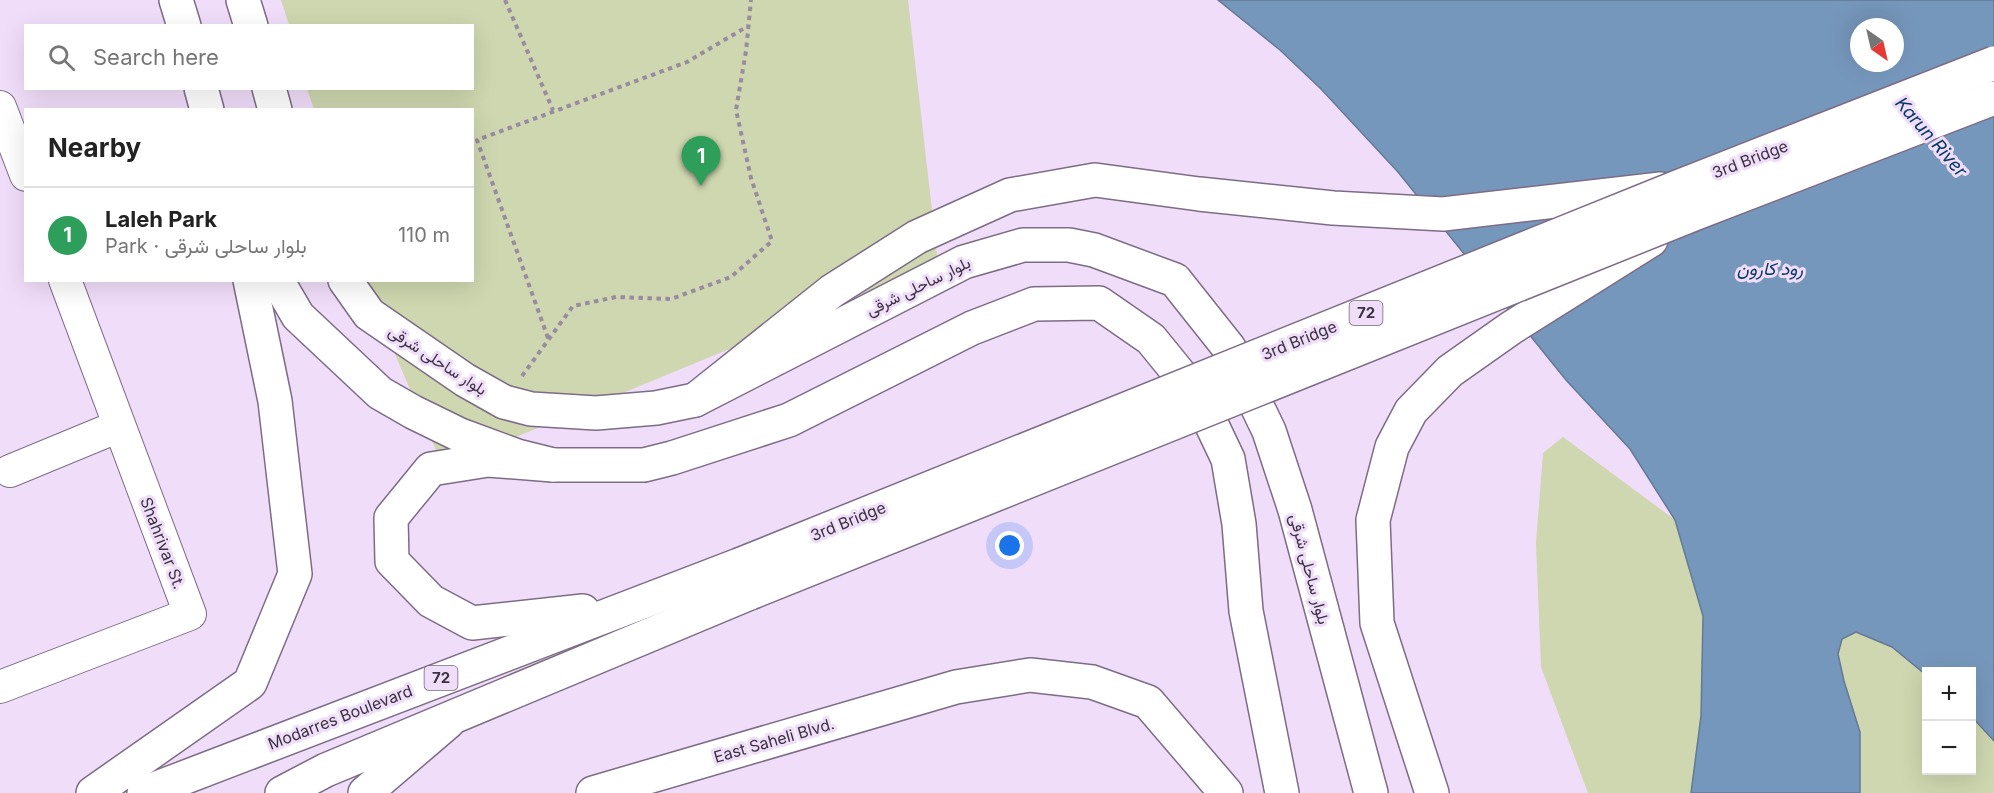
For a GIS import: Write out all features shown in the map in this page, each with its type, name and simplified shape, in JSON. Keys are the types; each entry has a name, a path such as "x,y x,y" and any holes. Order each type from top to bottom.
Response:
{"main road":[{"path":"176,0 183,24"},
{"path":"243,0 250,24"},
{"name":"3rd Bridge","path":"744,579 1687,200 1994,63"},
{"path":"202,90 206,108"},
{"path":"270,90 274,108"},
{"name":"3rd Bridge","path":"1687,200 1994,98"},
{"path":"695,400 832,291 917,237 1010,195 1095,180 1199,194 1334,208 1443,214 1687,200"},
{"path":"1432,793 1377,623 1373,520 1392,447 1411,411 1450,370 1687,200"},
{"name":"بلوار ساحلی شرقی","path":"346,282 369,314 465,380 504,402 531,409 596,413 656,408 695,400 964,262 1023,245 1069,244 1094,250 1175,280 1229,348 1269,431 1294,510 1371,793"},
{"path":"93,793 250,683 295,574 275,400 250,282"},
{"path":"278,282 298,316 380,393 460,435 517,456 553,465"},
{"path":"632,605 472,623 431,601 393,561 391,518 431,469 488,460 553,465 644,465 789,420 972,328 1034,304 1099,303 1151,339 1158,347 1199,398 1228,459 1239,524 1246,611 1282,793"},
{"name":"Modarres Boulevard","path":"144,793 632,605 744,579"},
{"name":"72","path":"282,793 326,770 454,717 744,579"},
{"name":"East Saheli Blvd.","path":"593,793 956,687 1030,675 1092,682 1148,702 1226,793"},
{"path":"365,793 454,717"}],"street":[{"path":"2,120 24,171"},
{"name":"Shahrivar St.","path":"0,687 190,614 66,282"},
{"path":"10,471 119,426"}],"path":[{"path":"505,0 554,110"},
{"path":"504,402 573,306 616,297 671,299 731,277 772,241 751,178 736,110 751,0"},
{"path":"549,339 477,140 687,62 749,25"}],"green space":[{"path":"281,0 908,0 938,263 443,467 364,282 474,282 474,108 314,108 307,90 474,90 474,24 289,24"},
{"path":"1563,437 1675,520 1703,616 1701,716 1691,793 1588,793 1541,667 1536,543 1543,453"},
{"path":"1856,632 1892,647 1922,672 1922,775 1976,775 1976,721 1994,741 1994,793 1860,793 1860,732 1838,654 1842,639"}],"water":[{"name":"رود کارون","path":"1218,0 1994,0 1994,741 1976,721 1976,667 1922,667 1922,672 1892,647 1856,632 1842,639 1838,654 1860,732 1860,793 1691,793 1701,716 1703,616 1675,520 1630,449 1566,380 1398,172 1321,89 1280,50"}],"place":[{"name":"Laleh Park","path":"701,186"}],"water label":[{"name":"Karun River","path":"1931,137"}]}
